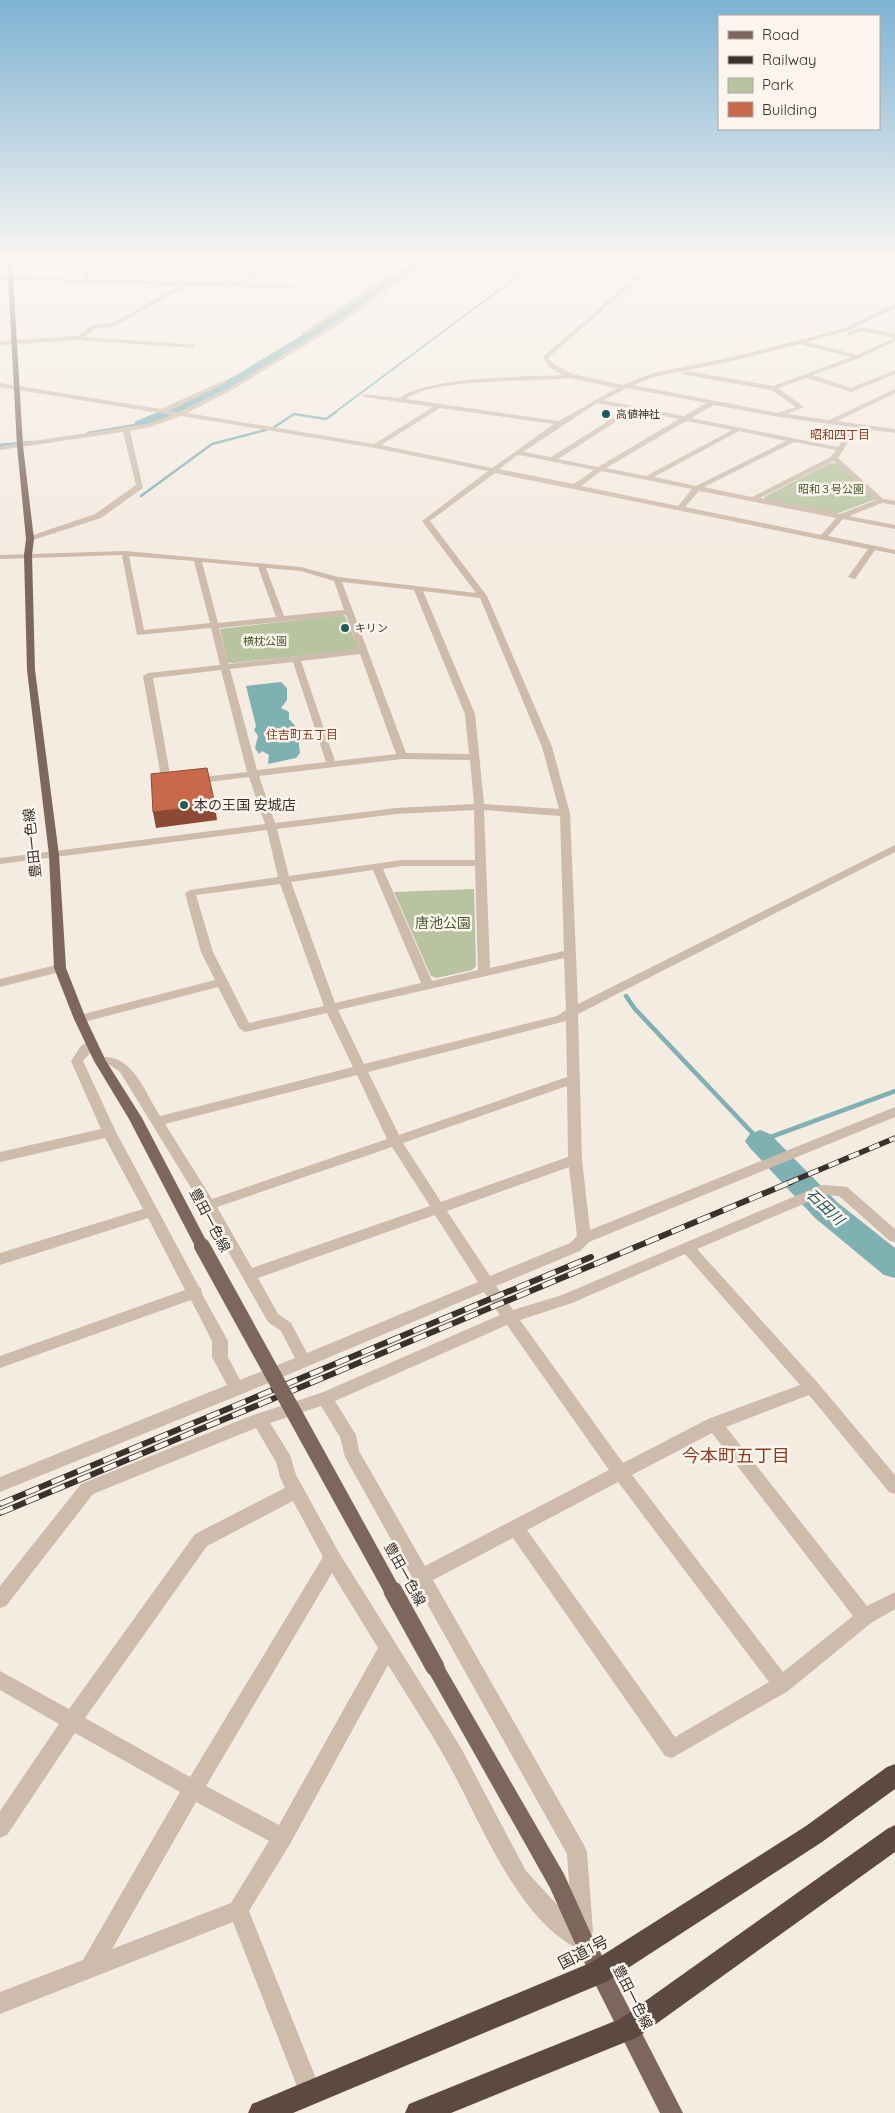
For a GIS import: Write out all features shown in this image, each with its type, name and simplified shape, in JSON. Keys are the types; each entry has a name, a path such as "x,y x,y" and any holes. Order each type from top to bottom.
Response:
{"highway":[{"name":"国道1号","path":"261,2113 600,1972 814,1834 895,1775"},
{"path":"418,2113 629,2028 837,1881 895,1837"}],"main road":[{"name":"豊田一色線","path":"15,357 20,444 30,539 28,555 31,670 54,855 60,968 80,1019 100,1061 135,1118 202,1246 435,1667 557,1881 584,1941 672,2113"}],"street":[{"path":"0,448 148,426 182,414 239,384 284,357"},
{"path":"548,357 546,358 550,366 572,375 779,415 895,431"},
{"path":"584,1238 575,1160 565,814 548,747 484,596 426,521 519,452 596,400 652,375 743,357"},
{"path":"760,357 683,374 773,388 802,407 779,415"},
{"path":"773,388 858,357"},
{"path":"806,375 851,390 895,372"},
{"path":"401,400 409,394 436,385 572,375"},
{"path":"166,412 228,380"},
{"path":"0,385 375,446 895,552"},
{"path":"829,422 895,391"},
{"path":"364,395 560,423"},
{"path":"596,400 840,449"},
{"path":"576,486 601,468 712,403"},
{"path":"375,446 440,405"},
{"path":"553,459 633,408"},
{"path":"753,499 834,458 855,426"},
{"path":"30,539 98,516 140,486 126,429"},
{"path":"648,478 738,429"},
{"path":"680,508 697,488 793,440"},
{"path":"519,452 895,527"},
{"path":"834,458 881,501"},
{"path":"823,537 841,516 881,501 895,503"},
{"path":"852,577 873,547"},
{"path":"0,557 125,553 301,569 337,579 484,596"},
{"path":"125,553 140,633 347,612"},
{"path":"197,559 253,774 271,826 284,879 331,1008 359,1070 395,1141 500,1304 620,1472 782,1684"},
{"path":"261,565 281,618"},
{"path":"337,579 347,612 364,651 402,756"},
{"path":"417,588 470,714 479,807 484,972"},
{"path":"364,651 148,676 167,784 402,756 474,757"},
{"path":"296,659 331,764"},
{"path":"0,861 396,811 479,807 565,814"},
{"path":"158,1121 561,1019 895,848"},
{"path":"480,863 402,863 190,893 207,952 245,1028 570,953"},
{"path":"376,866 428,985"},
{"path":"0,984 60,968"},
{"path":"80,1019 221,982"},
{"path":"92,1043 85,1049 77,1061 109,1132 196,1292 220,1341 220,1357 237,1389"},
{"path":"100,1061 113,1061 124,1069 209,1205 273,1318 286,1327 304,1361"},
{"path":"209,1205 572,1080"},
{"path":"0,1485 304,1361 575,1246 584,1238 895,1112"},
{"path":"0,1157 109,1132"},
{"path":"250,1275 575,1160"},
{"path":"0,1600 87,1489 259,1420 326,1398 511,1317 567,1299 824,1190 842,1192 895,1237"},
{"path":"0,1260 151,1212"},
{"path":"687,1247 812,1387 895,1487"},
{"path":"0,1362 196,1292"},
{"path":"422,1577 714,1424 812,1387"},
{"path":"326,1398 348,1436 352,1452 578,1852 584,1941"},
{"path":"259,1420 284,1460 288,1477 332,1557 454,1755 519,1878 559,1924 584,1941"},
{"path":"714,1424 865,1617"},
{"path":"0,1828 72,1721 201,1540 296,1491"},
{"path":"516,1528 672,1749 782,1684 865,1617 895,1600"},
{"path":"91,1966 193,1789 332,1557"},
{"path":"0,2003 238,1910 283,1837 388,1648"},
{"path":"0,1680 268,1831 283,1837"},
{"path":"238,1910 310,2092"}],"green space":[{"name":"昭和３号公園","path":"830,463 837,464 876,499 836,514 766,500 764,497"},
{"name":"横枕公園","path":"345,616 358,648 356,650 228,662 220,629"},
{"name":"唐池公園","path":"474,889 476,966 472,970 437,978 431,976 394,892"}],"water":[{"path":"281,682 287,688 287,700 281,708 289,712 289,719 297,728 300,753 296,758 268,764 269,755 262,751 259,754 255,748 258,736 254,730 256,726 246,686"}],"building":[{"path":"207,768 215,805 153,812 151,774"}],"waterway":[{"path":"141,424 190,404 238,380 276,357"},
{"path":"334,413 410,357"},
{"path":"141,496 212,444 273,428 294,414 326,419 336,412"},
{"path":"88,433 141,424"},
{"path":"0,445 31,442"},
{"path":"626,996 635,1009 760,1141 895,1091"},
{"name":"石田川","path":"760,1141 826,1210 895,1266"}],"railway":[{"path":"788,1183 895,1138"},
{"path":"0,1513 791,1182"},
{"path":"0,1504 591,1257"}],"place":[{"name":"高値神社","path":"606,414"},
{"name":"キリン","path":"345,628"},
{"name":"本の王国 安城店","path":"184,805"}],"district":[{"name":"昭和四丁目","path":"840,435"},
{"name":"住吉町五丁目","path":"302,735"},
{"name":"今本町五丁目","path":"736,1456"}]}
